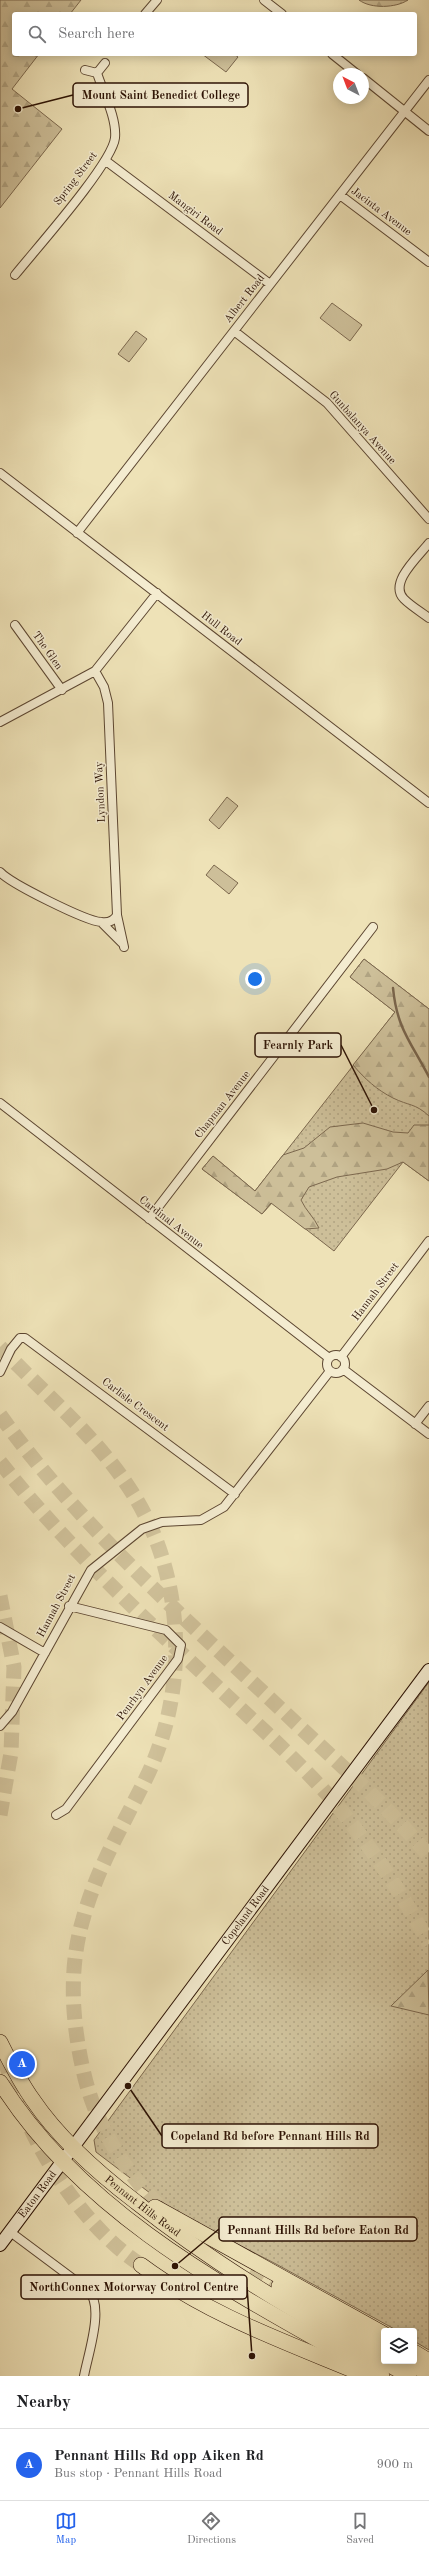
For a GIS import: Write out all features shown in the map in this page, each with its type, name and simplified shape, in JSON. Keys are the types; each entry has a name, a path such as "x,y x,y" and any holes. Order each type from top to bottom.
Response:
{"highway":[{"name":"Pennant Hills Road","path":"0,2042 33,2100 73,2147 98,2171 177,2235 231,2272 303,2316 409,2376"},
{"name":"Pennant Hills Road","path":"0,2082 30,2126 63,2160 108,2202 182,2259 223,2285 382,2376"},
{"path":"98,2171 176,2220 307,2290 381,2332"},
{"path":"141,2265 170,2286 216,2312 367,2376"},
{"path":"279,2286 292,2296 381,2346"},
{"path":"417,2354 429,2361"},
{"path":"411,2364 429,2374"}],"main road":[{"name":"Copeland Road","path":"63,2160 429,1670"},
{"name":"Eaton Road","path":"0,2245 63,2160"}],"street":[{"path":"147,12 157,0"},
{"path":"264,0 279,12"},
{"path":"335,56 350,68"},
{"path":"85,70 97,73 105,63"},
{"name":"Spring Street","path":"15,275 106,161 115,138 112,118 97,73"},
{"name":"Albert Road","path":"77,533 429,80"},
{"path":"369,83 429,131"},
{"name":"Mangiri Road","path":"106,161 270,284"},
{"name":"Jacinta Avenue","path":"340,195 429,262"},
{"name":"Gunbalanya Avenue","path":"234,331 327,403 429,519"},
{"name":"Hull Road","path":"0,473 429,803"},
{"path":"429,543 401,579 399,589 403,598 429,618"},
{"path":"0,722 95,672 157,593"},
{"name":"The Glen","path":"15,625 62,690"},
{"name":"Lyndon Way","path":"0,872 20,886 88,919 101,922 123,945 117,915 108,702 104,688 95,672"},
{"path":"101,922 112,920 117,915"},
{"name":"Chapman Avenue","path":"149,1219 374,927"},
{"name":"Cardinal Avenue","path":"0,1102 329,1358"},
{"name":"Hannah Street","path":"341,1357 429,1241"},
{"name":"Carlisle Crescent","path":"0,1372 19,1334 235,1494"},
{"path":"336,1355 341,1357 344,1361 343,1369 336,1373 330,1371 327,1366 329,1358 336,1355"},
{"path":"343,1369 429,1434"},
{"name":"Hannah Street","path":"0,1726 12,1712 69,1606 91,1570 142,1529 162,1522 201,1520 224,1507 330,1371"},
{"path":"416,1424 429,1406"},
{"name":"Penrhyn Avenue","path":"56,1815 66,1810 178,1659 182,1645 166,1630 69,1606"},
{"path":"0,1628 44,1653"},
{"path":"10,2231 88,2290 94,2297 96,2312 84,2376"}],"green space":[{"path":"0,0 81,0 72,12 12,12 12,56 37,56 12,89 62,129 0,208"},
{"path":"359,0 408,0 397,5 377,6 364,3"},
{"path":"205,56 238,57 226,72"},
{"path":"332,303 362,325 350,341 320,318"},
{"path":"136,331 147,339 129,362 118,354"},
{"path":"227,797 238,806 219,829 209,820"},
{"path":"214,865 238,883 229,894 206,875"},
{"path":"364,959 429,1009 429,1181 403,1162 334,1251 272,1203 262,1214 202,1169 213,1156 255,1191 395,1012 350,977"},
{"path":"364,959 429,1009 429,1116 416,1107 399,1101 376,1088 353,1065 395,1012 350,977"},
{"path":"363,1123 393,1132 408,1133 414,1125 429,1125 429,1181 403,1162 387,1169 337,1177 309,1187 301,1200 319,1228 305,1229 271,1203 262,1214 202,1169 213,1156 255,1191 283,1155 304,1148 330,1127"},
{"path":"429,1682 429,2350 417,2343 417,2328 393,2328 276,2264 175,2212 96,2152 94,2140"},
{"path":"428,1970 429,2015 391,2006"}],"waterway":[{"path":"393,988 401,1025 429,1077"}],"tunnel":[{"path":"0,1347 69,1415 112,1463 130,1489 146,1518 159,1548 167,1576 175,1632 173,1689 168,1717 160,1745 149,1772 104,1862 89,1900 78,1938 75,1958 73,1996 74,2016 84,2074 89,2093 105,2132 127,2168 153,2200 168,2214"},
{"path":"0,1415 68,1500 105,1540 183,1617 368,1791 429,1856"},
{"path":"0,1462 49,1520 101,1575 286,1751 329,1796 383,1867 429,1944"},
{"path":"0,1596 14,1667 11,1753 0,1815"},
{"path":"4,2058 19,2104"},
{"path":"31,2129 51,2166 77,2204 108,2238 124,2253 141,2265"},
{"path":"252,2268 279,2286"}],"place":[{"name":"Mount Saint Benedict College","path":"18,109"},
{"name":"Fearnly Park","path":"374,1110"},
{"name":"Pennant Hills Rd opp Aiken Rd","path":"22,2064"},
{"name":"Copeland Rd before Pennant Hills Rd","path":"128,2086"},
{"name":"Pennant Hills Rd before Eaton Rd","path":"175,2266"},
{"name":"NorthConnex Motorway Control Centre","path":"252,2356"}]}
